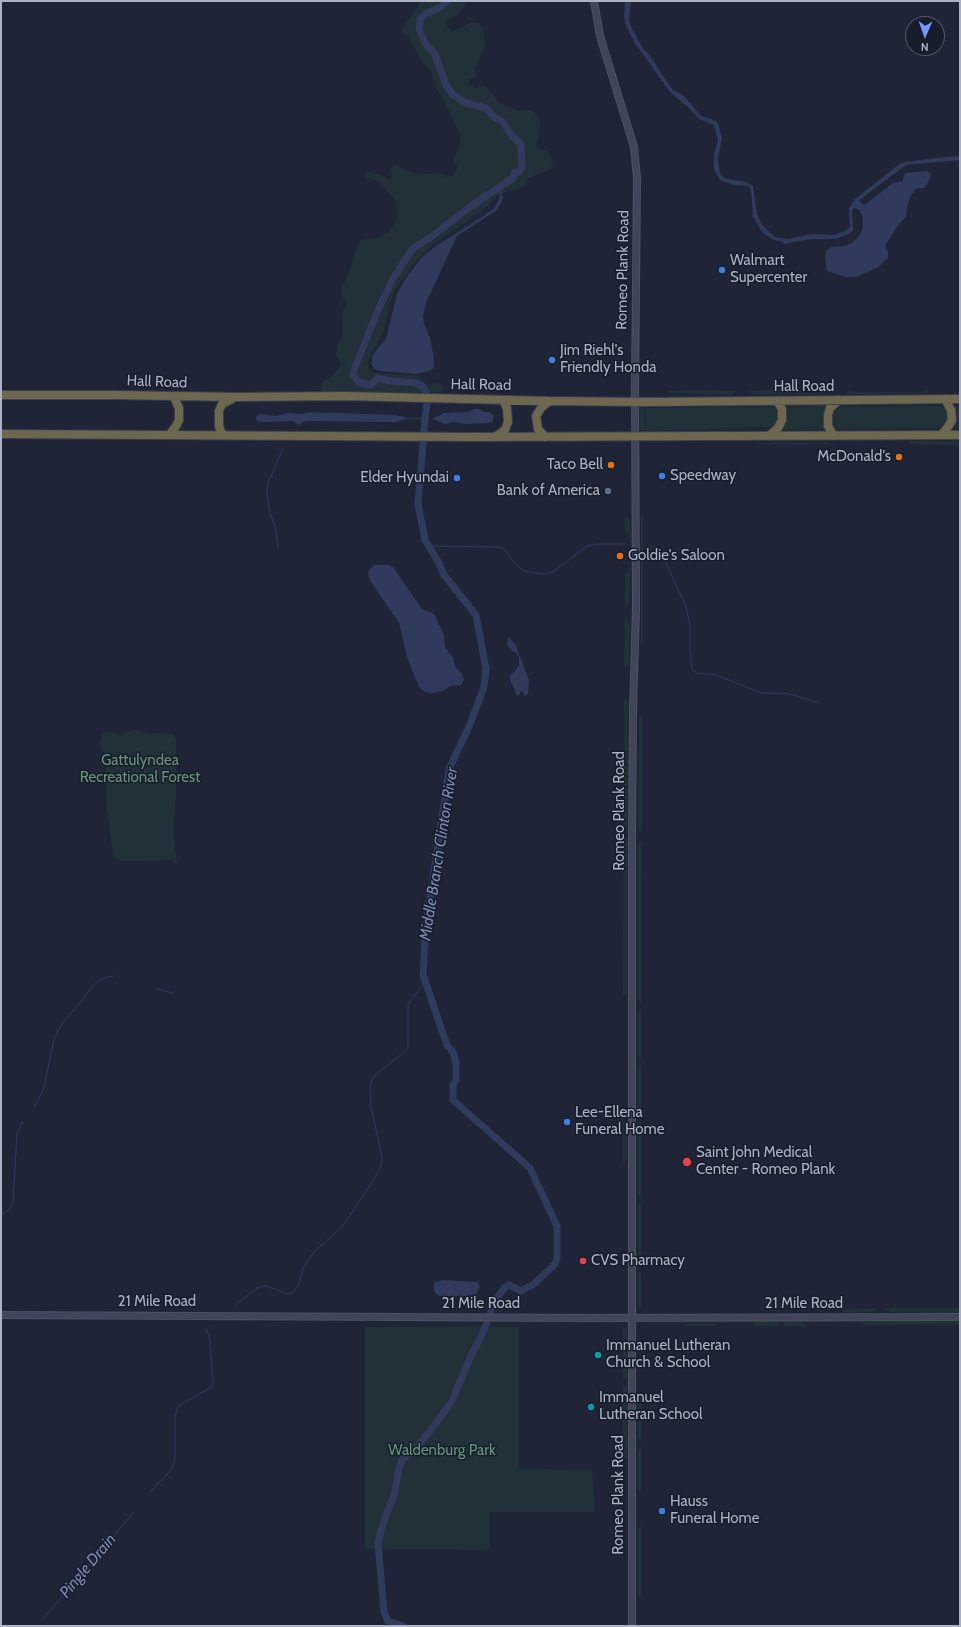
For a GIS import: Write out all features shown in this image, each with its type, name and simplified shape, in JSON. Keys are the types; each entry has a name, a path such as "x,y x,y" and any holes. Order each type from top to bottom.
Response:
{"highway":[{"name":"Hall Road","path":"1,395 115,395 174,397 346,396 417,399 635,402 960,399"},
{"path":"170,434 179,420 179,408 174,397"},
{"path":"224,435 219,426 220,407 225,402 236,397"},
{"path":"495,437 505,430 508,422 507,408 503,400"},
{"path":"834,436 828,426 828,414 830,408 839,400"},
{"path":"942,435 952,420 951,410 945,400"},
{"path":"545,437 538,429 536,416 541,408 549,401"},
{"path":"769,436 778,428 782,420 782,409 777,401"},
{"path":"1,434 170,434 413,437 960,435"}],"main road":[{"name":"Romeo Plank Road","path":"594,1 600,36 634,147 636,164 634,437 636,608 633,734 632,1626"},
{"name":"21 Mile Road","path":"1,1315 632,1318 960,1316"}],"green space":[{"path":"420,1 467,1 458,15 446,20 446,24 451,32 472,22 480,24 483,28 485,46 475,68 476,77 469,79 469,84 474,88 485,86 500,103 513,109 518,111 529,110 535,113 540,121 539,138 536,145 538,148 548,151 553,164 549,170 528,178 526,184 520,189 508,191 496,197 478,214 433,244 415,262 393,293 383,333 372,352 368,362 368,369 376,373 418,376 428,385 438,383 442,385 444,388 442,392 321,392 322,382 334,375 340,365 340,361 336,356 338,343 343,336 342,312 347,303 343,298 341,288 346,280 358,244 360,240 378,238 389,231 395,223 397,216 396,203 392,196 378,181 366,178 365,171 382,175 389,181 392,177 390,168 395,165 417,174 440,173 447,177 454,175 457,169 457,165 454,162 454,157 460,147 460,135 442,97 435,86 431,70 423,63 408,36 403,33 402,28 411,17"},
{"path":"784,390 793,393 826,392 822,394 754,394 749,391"},
{"path":"927,390 929,391 927,393 848,394 845,392 923,392"},
{"path":"668,391 736,391 732,395 671,393"},
{"path":"960,405 960,428 951,428 953,406"},
{"path":"827,406 825,429 781,430 785,407"},
{"path":"940,406 945,408 948,412 948,419 945,425 938,428 839,429 834,427 832,424 833,412 840,407"},
{"path":"772,407 777,410 779,419 776,424 770,427 646,431 646,408"},
{"path":"641,408 645,408 645,431 640,430"},
{"path":"910,441 955,441 959,445 909,444"},
{"path":"828,442 832,444 757,445 760,443"},
{"path":"644,513 643,645 641,643 641,518"},
{"path":"625,515 630,520 631,546 630,548 630,538 625,530"},
{"path":"629,567 631,569 629,602 625,606 625,574 629,572"},
{"path":"625,615 628,618 630,633 629,665 624,667"},
{"path":"624,698 628,702 627,824 624,830"},
{"path":"642,713 642,833 638,829 639,718"},
{"name":"Gattulyndea Recreational Forest","path":"138,730 147,734 173,734 176,739 176,798 173,833 177,864 175,865 173,860 121,861 114,857 107,809 105,758 100,744 102,735 105,732 111,732 122,736 126,732"},
{"path":"624,836 627,840 627,993 623,996"},
{"path":"642,840 641,1003 638,999 638,844"},
{"path":"641,1008 641,1059 638,1056 638,1014"},
{"path":"641,1064 641,1114 638,1111 638,1067"},
{"path":"641,1119 641,1197 638,1194 638,1122"},
{"path":"623,1120 626,1121 627,1124 627,1160 623,1163"},
{"path":"641,1202 641,1268 638,1264 638,1206"},
{"path":"639,1273 641,1273 641,1307 639,1307 638,1304"},
{"path":"854,1308 877,1308 874,1312 858,1313 843,1312 842,1310"},
{"path":"884,1308 960,1308 960,1313 890,1312"},
{"path":"783,1319 803,1322 807,1326 784,1326"},
{"path":"778,1320 778,1326 753,1326 754,1321"},
{"path":"898,1320 940,1320 960,1322 960,1325 864,1325 863,1323"},
{"path":"688,1323 713,1323 717,1325 685,1326"},
{"name":"Waldenburg Park","path":"365,1327 519,1327 519,1469 592,1470 595,1512 489,1512 489,1550 365,1549"},
{"path":"623,1328 627,1331 627,1377 623,1380"},
{"path":"623,1385 627,1388 627,1457 623,1460"},
{"path":"641,1393 641,1441 638,1437 638,1397"},
{"path":"641,1446 641,1492 638,1490 638,1451"},
{"path":"641,1526 641,1598 638,1596 638,1528"}],"water":[{"path":"625,1 631,1 629,20 632,29 644,50 648,53 672,89 685,97 701,116 716,121 718,124 722,138 718,159 720,174 726,179 746,182 753,186 757,214 762,225 775,237 788,239 812,234 833,235 845,231 850,227 849,208 855,199 898,165 905,162 960,156 960,160 906,165 866,195 859,201 864,205 893,183 903,181 906,173 927,171 931,174 929,181 924,188 916,189 911,195 907,207 906,217 899,224 886,244 885,248 888,252 888,258 877,268 855,277 846,277 827,271 825,258 826,251 831,247 844,246 852,243 859,236 862,230 863,219 861,213 858,209 854,208 852,212 853,230 849,234 835,239 812,239 784,244 783,242 774,240 763,233 752,215 751,191 749,186 734,185 720,180 714,170 714,154 718,141 714,125 699,119 689,108 670,92 635,43 626,26 624,17"},
{"path":"499,186 503,198 497,210 457,236 426,303 423,316 433,353 433,369 415,374 376,370 372,366 372,358 374,353 386,339 397,294 404,281 421,258 433,248 494,209 500,197 499,193 493,190"},
{"path":"474,409 490,412 494,416 493,421 490,423 465,424 454,422 445,424 433,419 443,413 469,412"},
{"path":"306,412 395,415 405,417 406,419 395,422 309,421 303,422 299,425 293,421 263,422 257,421 256,418 257,415 260,414 276,416 287,413 303,414"},
{"path":"374,565 389,565 393,567 422,609 434,614 444,635 445,648 453,657 455,666 462,674 464,680 461,685 451,686 442,691 433,693 425,692 419,687 407,657 399,623 371,582 368,573"},
{"path":"508,637 515,644 529,680 528,693 526,696 522,690 518,696 515,693 510,680 510,676 519,666 519,657 507,646"},
{"path":"442,1280 477,1282 480,1287 476,1294 466,1296 439,1296 434,1291 434,1283"}],"waterway":[{"name":"Middle Branch Clinton River","path":"403,1626 388,1621 384,1612 378,1543 383,1523 394,1496 402,1460 415,1449 452,1401 490,1315 493,1303 506,1286 509,1285 521,1291 534,1284 554,1265 557,1259 557,1226 530,1168 453,1100 453,1085 456,1080 456,1063 453,1052 447,1045 423,975 426,926 449,769 469,727 484,687 486,669 476,615 444,575 439,563 425,540 418,504 428,396 423,387 416,383 390,381 377,378 371,385 358,382 353,375 378,310 392,280 413,248 431,237 471,206 513,178 515,172 519,172 522,167 521,144 513,137 503,122 494,117 486,108 466,103 452,94 446,85 434,52 424,41 419,29 420,20 424,15 440,7 447,1"},
{"path":"405,418 425,419"},
{"path":"278,549 276,530 269,510 267,492 268,483 283,448"},
{"path":"430,546 499,547 504,549 522,570 546,574 553,572 587,546 599,544 625,544"},
{"path":"649,546 657,548 662,554 686,607 690,625 692,670 697,673 716,675 762,693 790,694 820,703"},
{"path":"34,1107 43,1091 54,1040 59,1028 93,986 101,979 113,976"},
{"name":"Pingle Drain","path":"235,1305 259,1287 266,1286 288,1294 293,1292 298,1286 304,1266 314,1252 342,1227 373,1181 380,1168 382,1157 371,1107 371,1082 374,1076 402,1054 408,1047 408,1004 425,982"},
{"path":"156,989 173,993"},
{"path":"1,1215 10,1209 13,1201 17,1133 23,1122"},
{"name":"Pingle Drain","path":"150,1492 170,1471 174,1464 175,1418 177,1409 181,1404 212,1387 210,1340 206,1328"},
{"name":"Pingle Drain","path":"42,1620 134,1512"}],"place":[{"name":"Walmart Supercenter","path":"722,270"},
{"name":"Jim Riehl's Friendly Honda","path":"552,360"},
{"name":"McDonald's","path":"899,457"},
{"name":"Taco Bell","path":"611,465"},
{"name":"Speedway","path":"662,476"},
{"name":"Elder Hyundai","path":"457,478"},
{"name":"Bank of America","path":"608,491"},
{"name":"Goldie's Saloon","path":"620,556"},
{"name":"Lee-Ellena Funeral Home","path":"567,1122"},
{"name":"Saint John Medical Center - Romeo Plank","path":"687,1162"},
{"name":"CVS Pharmacy","path":"583,1261"},
{"name":"Immanuel Lutheran Church & School","path":"598,1355"},
{"name":"Immanuel Lutheran School","path":"591,1407"},
{"name":"Hauss Funeral Home","path":"662,1511"}]}
